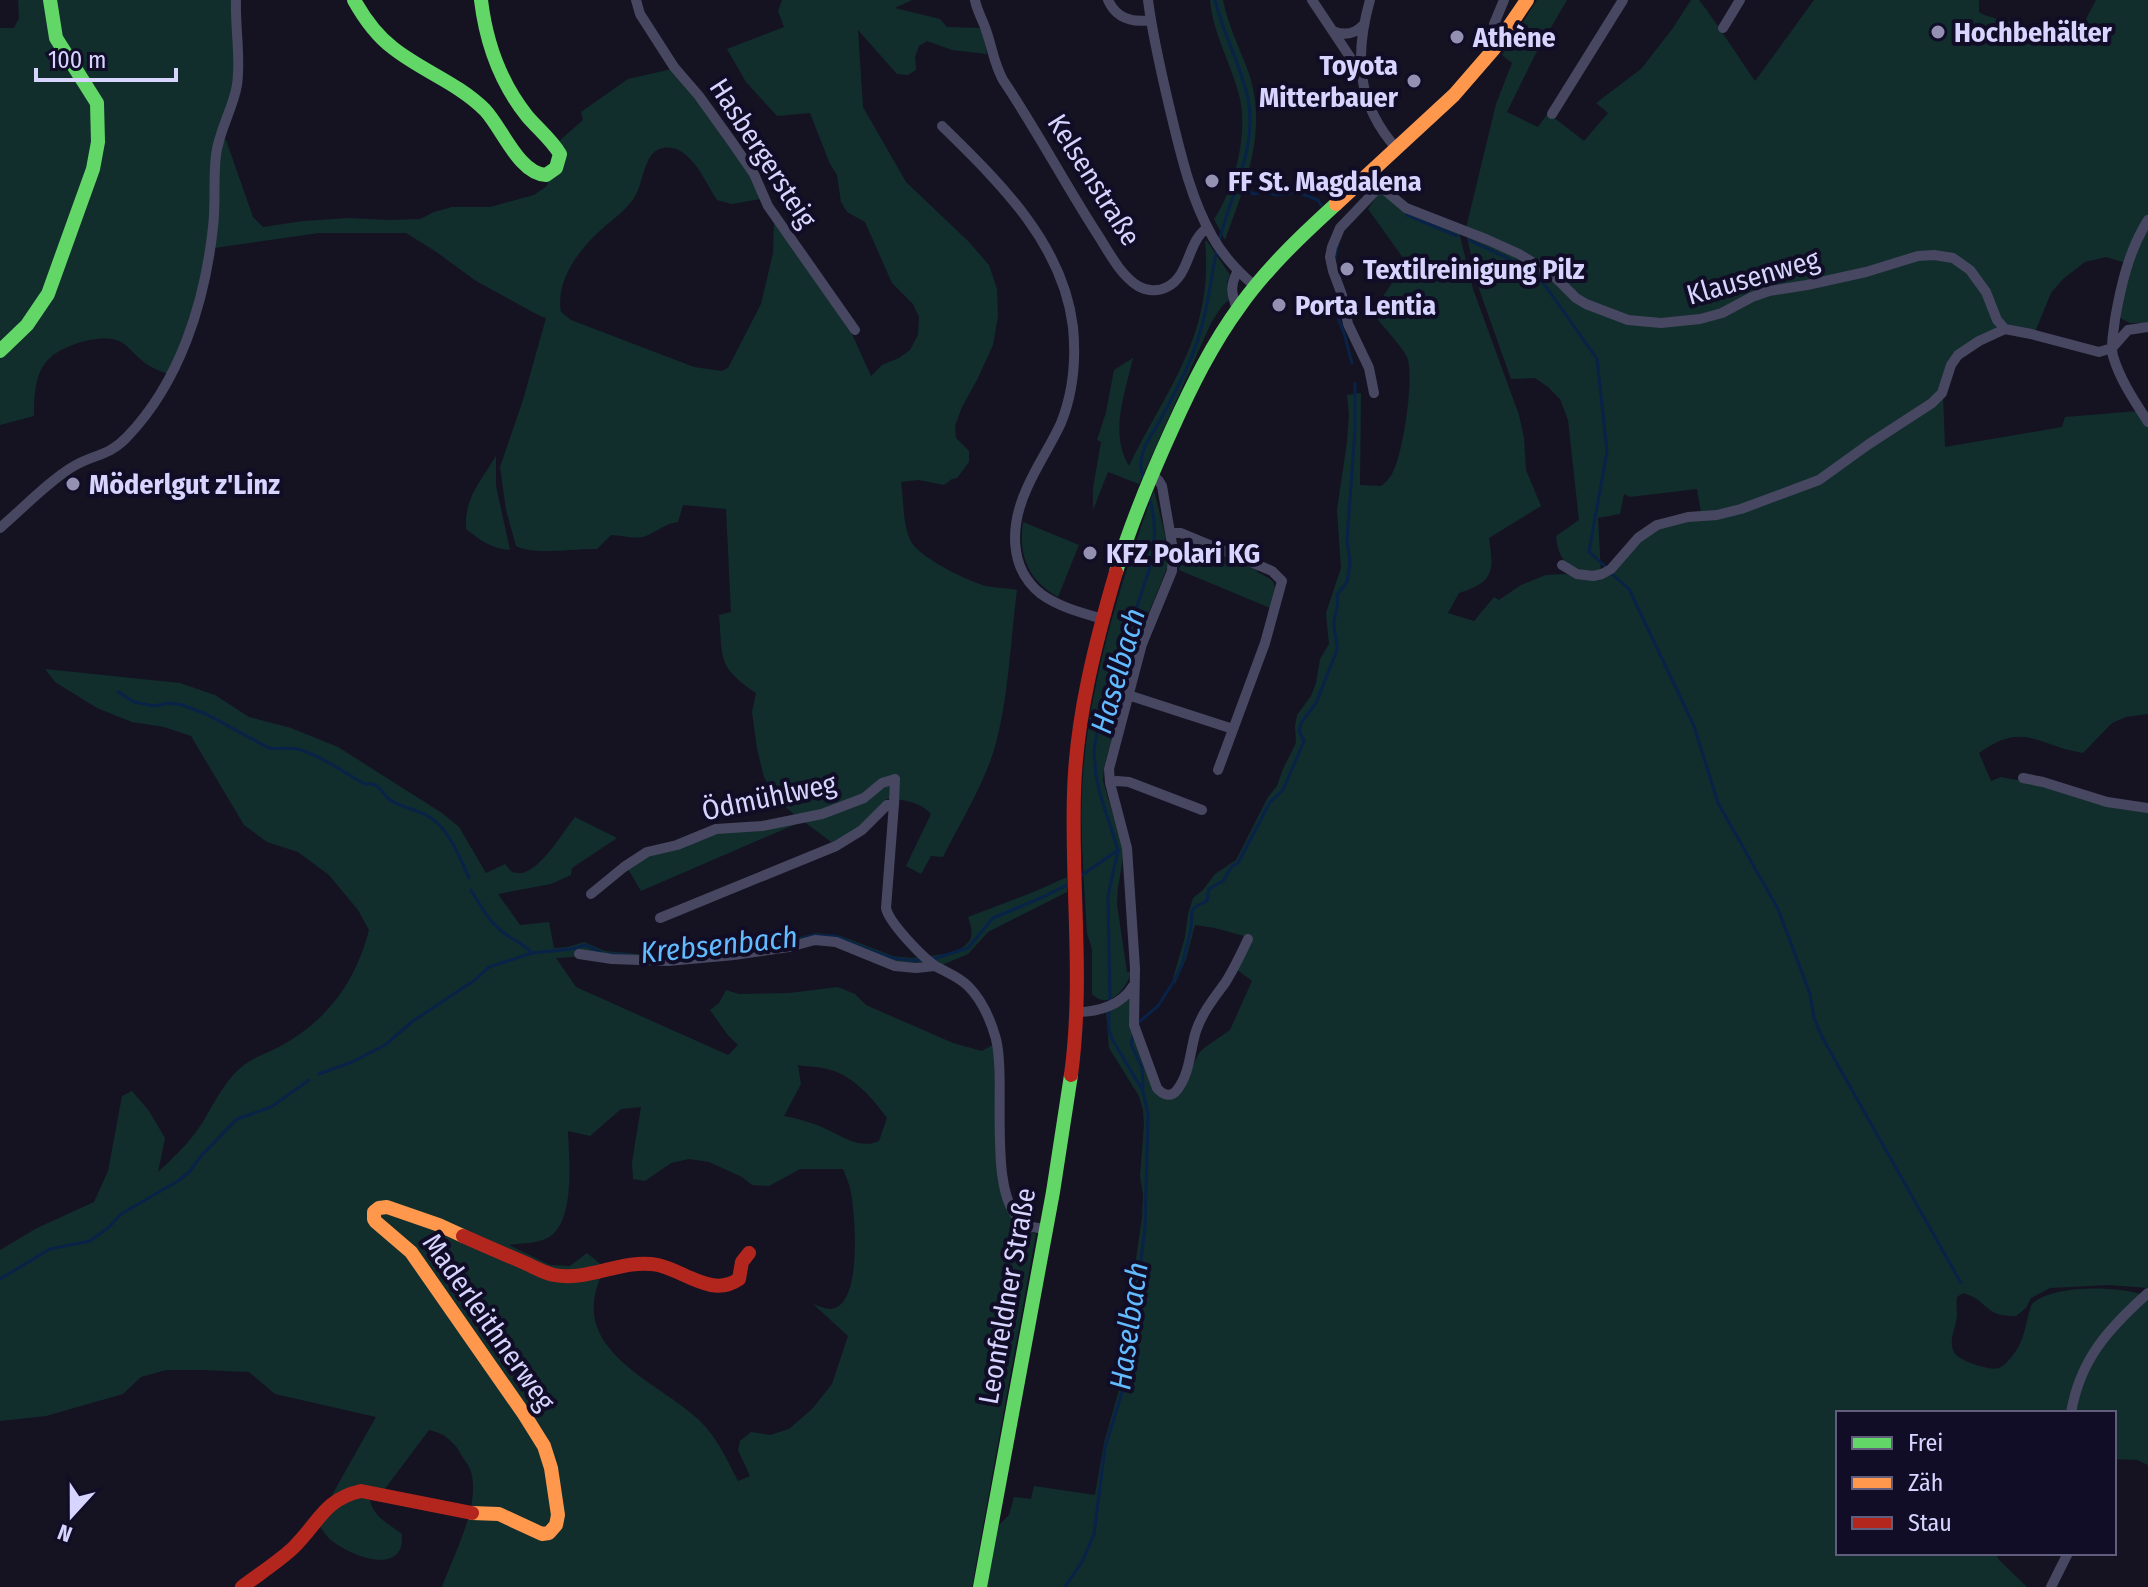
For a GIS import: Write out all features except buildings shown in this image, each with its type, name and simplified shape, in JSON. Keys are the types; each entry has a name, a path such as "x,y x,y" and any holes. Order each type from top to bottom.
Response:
{"street":[{"path":"0,351 27,325 48,294 93,169 98,142 97,103 56,38 50,0"},
{"path":"0,528 74,466 117,447 154,404 185,346 211,239 219,141 238,79 236,0"},
{"path":"354,0 380,36 405,57 473,100 499,128 528,169 546,175 555,170 560,154 506,85 489,42 481,0"},
{"name":"Hasbergersteig","path":"636,0 640,14 674,67 732,142 754,174 768,206 855,330"},
{"name":"Kelsenstraße","path":"975,0 1003,80 1108,250 1130,279 1153,291 1168,287 1179,277 1199,234 1209,231"},
{"path":"1108,0 1116,13 1124,18 1132,21 1151,20"},
{"path":"1148,0 1159,62 1198,208 1226,257 1256,287"},
{"path":"1312,0 1360,72 1378,124 1397,149"},
{"path":"1360,72 1363,25 1370,0"},
{"path":"1494,24 1504,0"},
{"name":"Leonfeldner Straße","path":"980,1587 1046,1229 1070,1079 1078,1012 1079,970 1073,809 1078,739 1091,664 1119,564 1151,480 1199,374 1237,310 1283,255 1376,180 1397,149 1475,74 1527,0"},
{"path":"1552,114 1623,0"},
{"path":"1723,28 1740,0"},
{"path":"1333,31 1348,34 1363,25"},
{"path":"942,126 1000,184 1023,212 1042,240 1062,282 1073,327 1070,393 1061,422 1022,499 1015,545 1022,569 1040,593 1058,604 1103,619"},
{"path":"1374,393 1368,366 1349,327 1330,260 1336,236 1376,180"},
{"name":"Klausenweg","path":"1376,180 1406,208 1519,254 1552,274 1576,298 1628,320 1661,323 1700,319 1722,313 1769,291 1866,272 1918,256 1934,255 1953,258 1970,270 1986,292 1997,320 2005,329"},
{"path":"2148,220 2131,255 2115,321 2112,348 2124,382 2148,422"},
{"path":"1237,310 1232,281 1238,271"},
{"path":"2115,321 2131,329"},
{"path":"1562,565 1574,573 1596,576 1609,570 1638,538 1657,525 1688,517 1729,513 1819,480 1932,403 1942,393 1951,365 1958,355 2005,329 2104,352 2112,348 2126,331 2148,327"},
{"path":"1151,480 1156,477 1162,486 1170,533 1172,571 1147,630 1110,762 1110,783 1127,848 1136,1030 1159,1091 1166,1095 1174,1094 1187,1072 1202,1017 1248,939"},
{"path":"1170,533 1181,533 1272,571 1281,579 1267,636 1218,770"},
{"path":"1128,695 1233,729"},
{"path":"2023,778 2107,802 2148,808"},
{"name":"Ödmühlweg","path":"591,894 647,852 677,845 716,829 762,826 822,814 864,798 882,783 895,779 894,804 887,805 862,830 836,846 660,918"},
{"path":"1110,783 1129,782 1202,810"},
{"path":"894,804 887,915 930,961 971,988 984,1008 996,1038 1001,1070 1000,1149 1005,1190 1017,1218 1023,1223 1046,1229"},
{"path":"579,954 668,961 734,955 824,940 895,966 916,968 930,961"},
{"path":"1078,1012 1102,1009 1121,1000 1134,985"},
{"name":"Maderleithnerweg","path":"242,1587 292,1549 326,1508 347,1492 361,1491 467,1513 499,1514 542,1534 549,1533 556,1525 556,1491 544,1446 411,1252 376,1222 374,1212 379,1208 387,1207 439,1225 543,1272 565,1278 635,1264 653,1264 705,1283 729,1287 739,1279 742,1262 749,1253"},
{"path":"2071,1411 2077,1383 2095,1349 2112,1327 2148,1293"},
{"path":"2051,1587 2067,1555"}],"green space":[{"path":"18,0 234,0 233,90 217,139 226,140 253,217 263,227 349,218 420,219 452,207 490,207 534,195 547,186 558,142 583,120 581,112 628,79 672,69 752,176 761,199 732,204 717,200 696,165 681,151 673,148 656,150 648,161 631,202 594,236 571,266 562,288 561,312 571,320 694,367 722,371 728,368 761,304 773,253 774,220 852,334 871,376 882,365 910,350 918,335 919,317 913,304 892,283 865,222 847,212 841,202 837,175 810,113 777,116 746,82 727,49 784,27 778,11 782,0 912,0 895,8 940,19 947,27 982,28 987,54 952,50 927,41 919,46 915,57 916,70 908,75 897,74 858,30 863,107 906,182 989,265 997,289 998,316 993,345 955,426 956,438 969,451 969,462 957,478 944,485 919,480 901,482 906,529 917,549 969,580 986,586 1017,590 1006,691 994,750 977,792 943,857 931,856 921,874 906,866 931,814 911,802 887,799 866,822 834,844 803,821 641,891 628,869 649,857 712,835 802,821 775,798 764,777 752,712 756,693 734,676 724,661 719,615 731,612 726,509 683,505 678,522 642,537 611,535 597,549 544,551 516,546 506,510 500,467 546,318 476,281 406,233 319,233 208,249 192,316 168,374 145,363 120,341 104,338 85,341 58,352 43,367 38,377 34,416 0,425 0,28 14,28 19,18"},
{"path":"1210,0 1223,0 1248,71 1256,115 1247,178 1225,240 1214,219 1234,176 1241,142 1242,109"},
{"path":"1537,0 1567,0 1507,112 1538,127 1548,113 1584,141 1608,113 1596,103 1641,69 1691,0 1699,0 1755,81 1814,0 1979,0 1979,12 1984,15 2075,40 2096,0 2148,0 2148,216 2126,263 2106,257 2085,262 2051,293 2035,332 2007,328 1964,261 1899,259 1793,285 1727,308 1671,320 1627,317 1590,304 1558,277 1466,228 1496,104 1512,63 1502,55"},
{"path":"1381,190 1459,232 1473,289 1519,415 1526,470 1541,506 1489,538 1489,574 1479,584 1459,593 1448,613 1474,621 1494,597 1499,600 1521,585 1546,575 1564,574 1596,579 1654,529 1813,486 1943,396 1945,447 2062,427 2065,417 2138,411 2148,426 2148,714 2126,717 2112,723 2083,753 2020,737 1995,743 1979,753 1991,781 2001,777 2033,783 2148,811 2148,1288 2109,1285 2050,1288 2031,1298 2026,1308 2016,1316 1997,1314 1963,1293 1957,1297 1952,1343 1954,1352 1968,1362 1995,1369 2005,1364 2017,1349 2032,1304 2041,1298 2084,1289 2140,1294 2141,1297 2114,1321 2069,1411 1836,1411 1836,1555 1996,1555 2027,1587 985,1587 997,1527 1009,1515 1014,1497 1031,1499 1034,1486 1095,1495 1104,1443 1119,1390 1142,1217 1140,1176 1144,1125 1139,1096 1109,1048 1106,1010 1129,997 1160,1097 1184,1083 1199,1053 1230,1030 1252,981 1236,969 1251,938 1195,925 1175,984 1173,978 1193,898 1215,874 1236,860 1268,797 1277,786 1296,743 1297,715 1311,696 1320,659 1329,644 1326,613 1341,568 1337,510 1347,442 1347,395 1361,393 1360,485 1381,486 1385,483 1393,472 1401,449 1409,397 1407,357 1372,313 1406,262 1368,209"},
{"path":"2148,224 2148,323 2130,323 2118,317 2127,273"},
{"path":"1466,233 1539,269 1583,305 1673,325 1760,297 1918,258 1951,260 1975,278 1997,327 1964,346 1939,393 1824,475 1743,507 1701,513 1697,489 1630,497 1624,494 1620,514 1598,518 1601,572 1583,570 1564,560 1556,536 1579,520 1568,420 1560,399 1548,387 1535,378 1511,379 1478,286"},
{"path":"1205,241 1230,275 1227,282 1230,299 1211,323 1139,484 1108,472 1093,510 1093,488 1101,442 1097,440 1114,370 1133,358 1119,427 1123,453 1129,466 1185,360 1195,333 1206,274"},
{"path":"496,456 496,486 510,550 492,546 466,529 471,499"},
{"path":"1154,490 1165,535 1167,568 1140,634 1104,767 1103,781 1124,851 1117,904 1127,972 1131,972 1121,991 1104,1000 1092,994 1092,949 1087,933 1082,854 1083,774 1093,701 1109,629"},
{"path":"1023,522 1079,545 1058,597 1039,583 1027,566 1022,545"},
{"path":"1187,541 1257,570 1270,579 1274,589 1270,608 1179,570"},
{"path":"45,669 180,683 215,695 249,717 291,728 338,747 459,827 486,873 505,864 517,873 532,869 546,856 575,817 617,838 572,868 571,875 551,884 498,894 520,925 549,922 554,948 584,942 605,951 665,953 701,945 730,947 788,940 816,933 841,936 893,956 922,957 928,962 897,963 848,943 796,943 667,958 576,955 556,958 576,987 728,1055 738,1045 710,1010 719,1003 726,990 739,994 789,993 838,987 855,994 866,1005 953,1043 982,1051 994,1044 996,1145 1018,1225 1036,1234 972,1587 442,1587 472,1500 470,1470 452,1442 440,1433 429,1430 384,1490 328,1502 376,1417 275,1394 249,1372 166,1370 141,1377 123,1394 46,1416 0,1421 0,1250 37,1228 94,1202 108,1171 122,1096 132,1091 149,1111 165,1138 158,1172 192,1137 235,1073 296,1036 325,1012 356,967 369,930 358,910 329,875 298,852 267,842 244,825 191,736 164,727 132,722 97,708 55,682","holes":["798,1065 833,1071 860,1087 887,1118 879,1141 855,1142 817,1125 784,1116 801,1084","641,1107 632,1162 633,1179 645,1181 671,1163 689,1159 709,1162 752,1185 769,1186 800,1169 843,1169 850,1187 855,1238 848,1293 841,1304 831,1309 813,1304 848,1336 832,1384 812,1409 789,1429 770,1435 751,1432 740,1441 738,1450 750,1476 738,1481 721,1448 705,1426 684,1407 631,1370 603,1340 596,1322 594,1303 604,1267 587,1253 570,1266 550,1265 509,1245 543,1240 559,1226 569,1186 568,1131 590,1136 621,1109"]},
{"path":"1067,877 1067,892 988,932 968,954 942,965 929,956 953,951 969,942 972,932 968,917"},
{"path":"2148,1297 2148,1465 2137,1460 2116,1459 2116,1411 2073,1411 2077,1395 2097,1350"},
{"path":"350,1495 370,1500 378,1516 402,1534 396,1555 378,1560 357,1555 326,1535 319,1525"}],"waterway":[{"name":"Haselbach","path":"1215,0 1245,86 1250,118 1246,154 1219,242"},
{"path":"1240,176 1254,194 1297,192 1318,200 1321,205"},
{"path":"1407,215 1457,236"},
{"path":"1469,240 1537,274 1597,359 1607,451 1589,552 1606,567"},
{"path":"1335,259 1338,243"},
{"name":"Haselbach","path":"1143,477 1141,460 1146,444 1180,383 1198,340 1217,249"},
{"path":"1338,301 1336,313 1352,363"},
{"path":"1138,1023 1158,1006 1182,965 1192,911 1207,901 1209,889 1223,881 1232,866 1238,863 1270,802 1283,790 1304,741 1299,731 1301,723 1316,703 1337,650 1334,626 1337,595 1347,582 1350,563 1347,540 1355,383"},
{"name":"Haselbach","path":"1110,1002 1108,896 1118,850 1100,794 1094,751 1099,721 1149,570 1154,544 1150,500"},
{"path":"1611,573 1629,589 1694,726 1718,803 1778,909 1810,994 1814,1018 1822,1037 1961,1283"},
{"path":"118,692 134,702 154,706 169,703 182,705 206,714 269,748 301,750 365,784 377,786 390,800 434,820 452,843 469,878"},
{"name":"Krebsenbach","path":"1082,875 1118,850"},
{"name":"Krebsenbach","path":"933,959 968,948 993,918 1069,884"},
{"path":"471,890 494,924 531,952"},
{"name":"Krebsenbach","path":"802,938 835,936 890,957 925,960"},
{"name":"Krebsenbach","path":"665,956 692,949 731,949 791,942"},
{"name":"Krebsenbach","path":"319,1074 385,1045 413,1021 475,980 489,967 532,953 585,945 601,952"},
{"name":"Krebsenbach","path":"609,954 629,955"},
{"name":"Haselbach","path":"1065,1587 1082,1562 1094,1534 1105,1448 1126,1379 1145,1228 1148,1115 1143,1091 1112,1039 1109,1009"},
{"path":"1134,1033 1131,1044 1142,1068 1143,1087"},
{"name":"Krebsenbach","path":"0,1279 50,1249 90,1241 121,1214 189,1172 237,1119 271,1107 309,1080"}],"traffic: fast":[{"path":"0,351 27,325 48,294 93,169 98,142 97,103 56,38 50,0"},
{"path":"354,0 387,43 485,110 519,159 536,173 546,175 556,168 560,154 527,116 509,89 486,31 481,0"},
{"path":"1116,572 1164,446 1220,335 1262,278 1336,204"},
{"path":"980,1587 1053,1192 1071,1075"}],"traffic: slow":[{"path":"1336,204 1454,95 1493,50 1527,0"},
{"path":"463,1236 387,1207 374,1212 376,1222 411,1252 544,1446 551,1468 558,1515 556,1525 549,1533 542,1534 499,1514 472,1513"}],"traffic: jam":[{"path":"1071,1075 1077,1004 1074,793 1078,737 1088,681 1116,572"},
{"path":"463,1236 554,1275 580,1275 645,1264 658,1265 719,1286 739,1279 742,1262 749,1253"},
{"path":"242,1587 287,1553 330,1506 348,1495 361,1491 472,1513"}],"place":[{"name":"Hochbehälter","path":"1938,32"},
{"name":"Athène","path":"1457,37"},
{"name":"Toyota Mitterbauer","path":"1414,81"},
{"name":"FF St. Magdalena","path":"1212,181"},
{"name":"Textilreinigung Pilz","path":"1347,269"},
{"name":"Porta Lentia","path":"1279,305"},
{"name":"Möderlgut z'Linz","path":"73,484"},
{"name":"KFZ Polari KG","path":"1090,553"}]}
